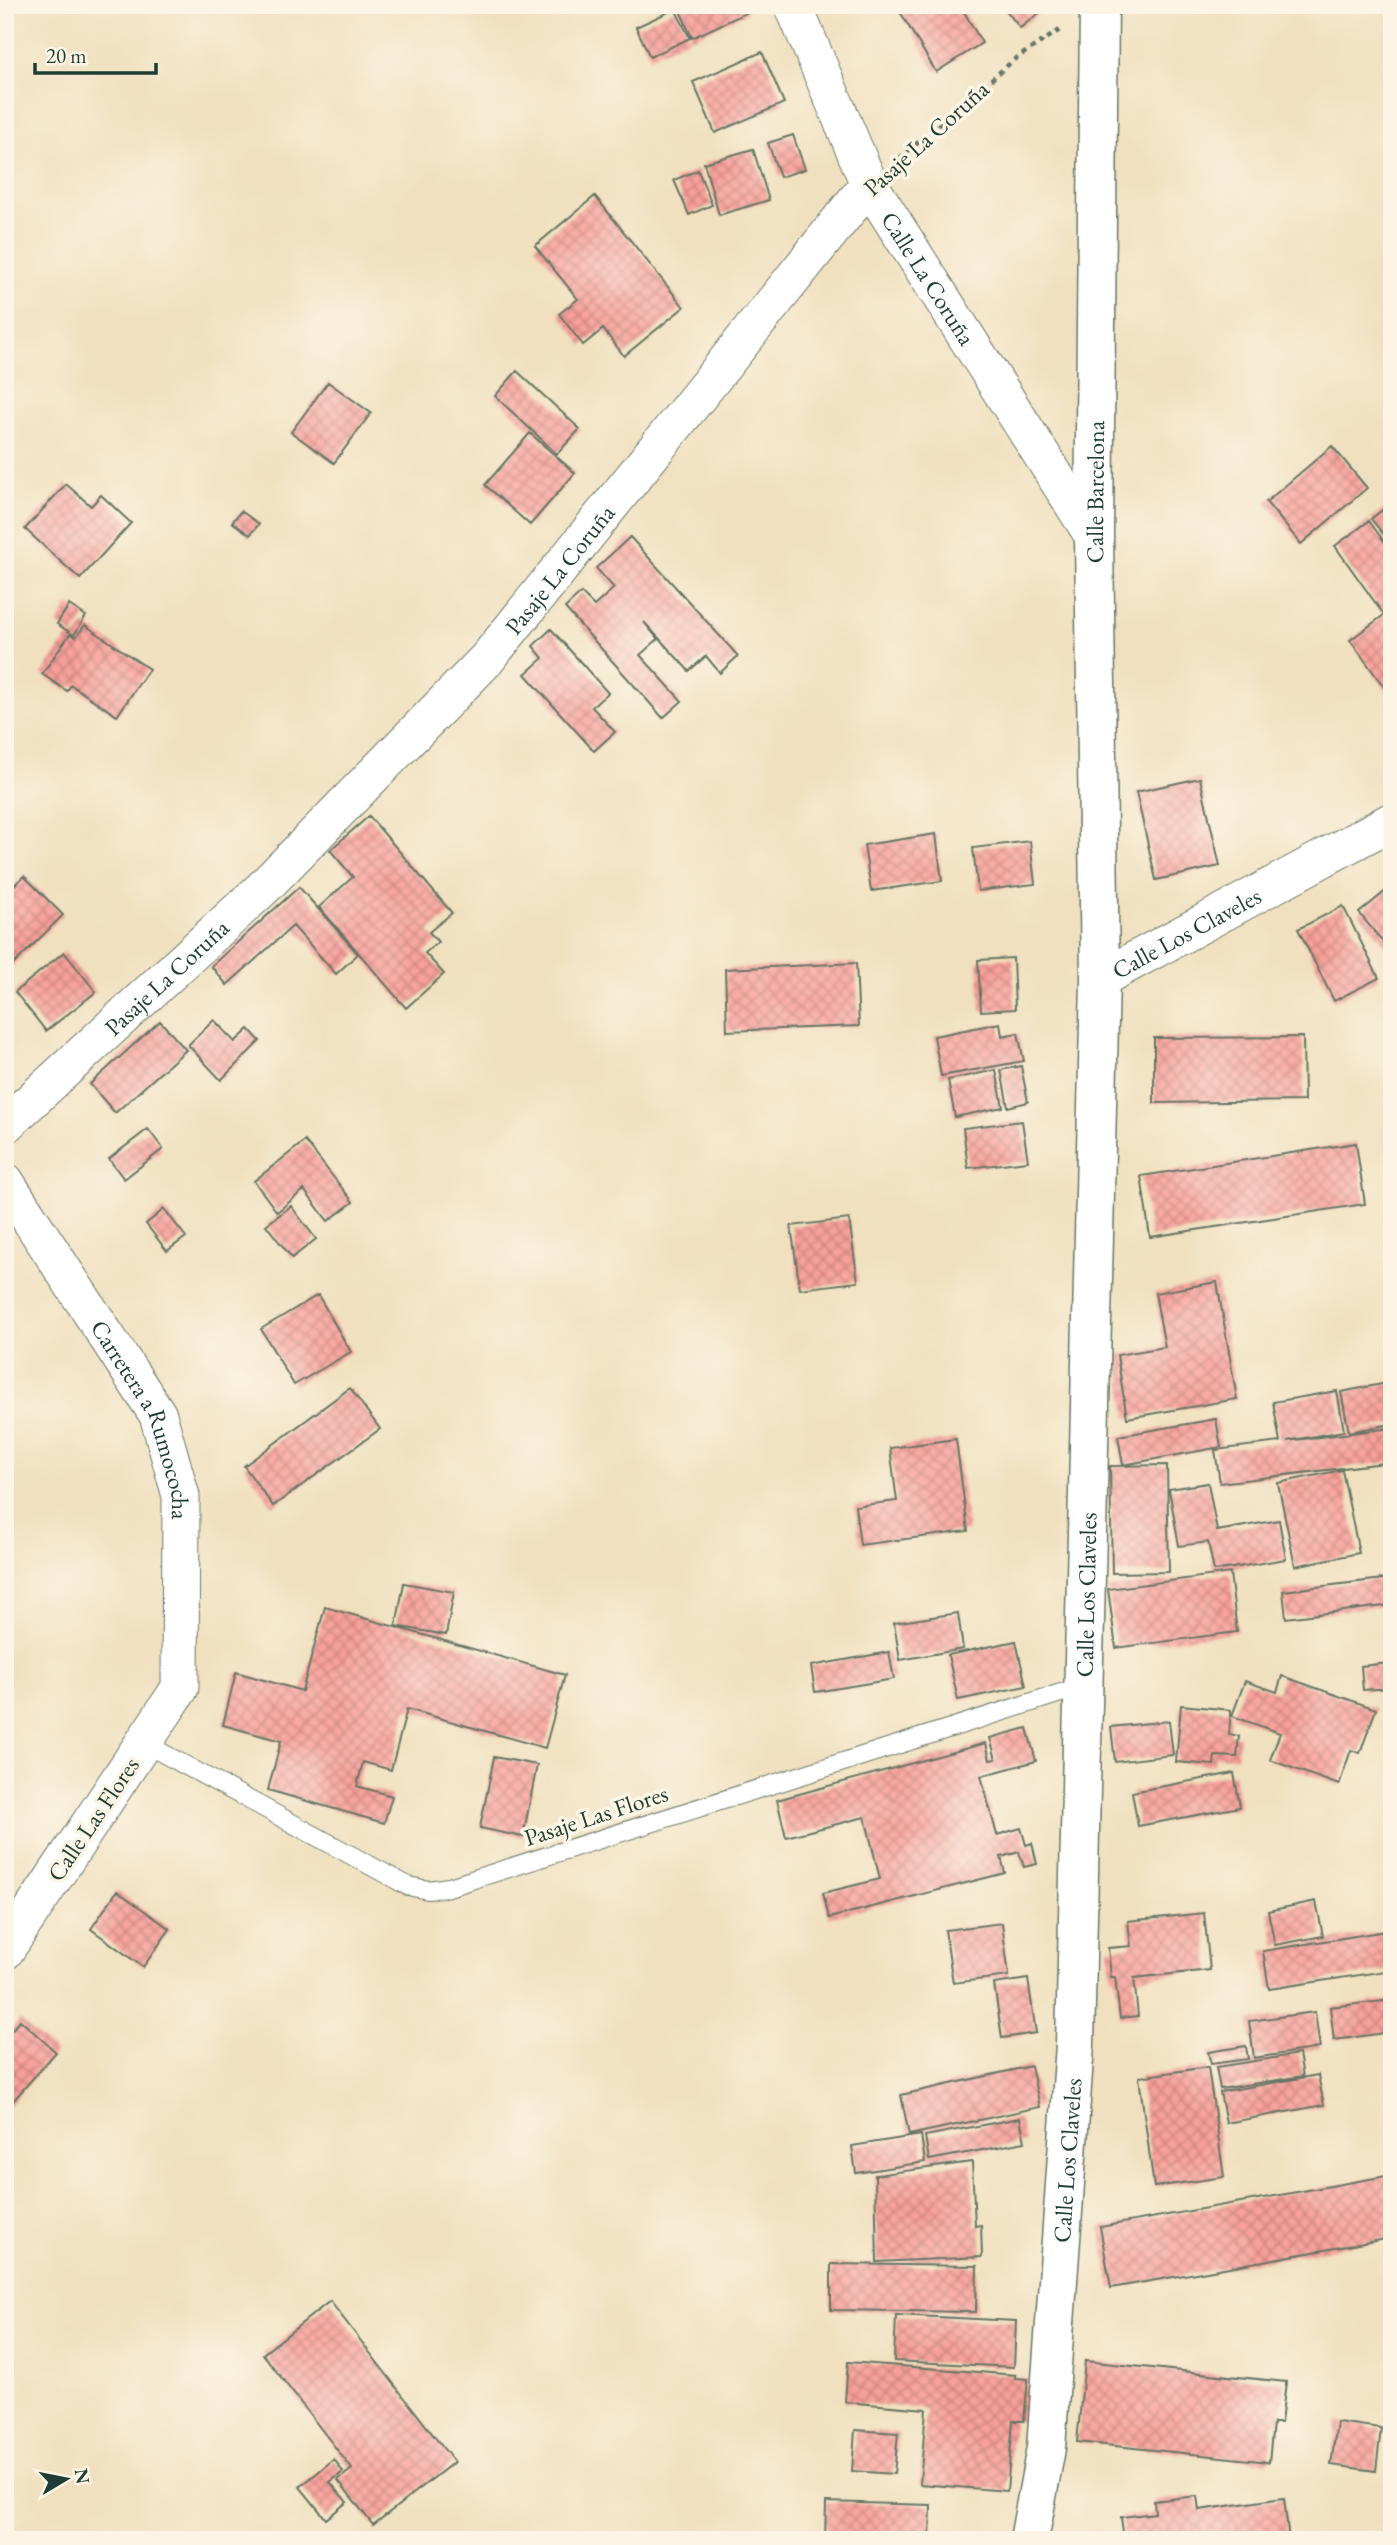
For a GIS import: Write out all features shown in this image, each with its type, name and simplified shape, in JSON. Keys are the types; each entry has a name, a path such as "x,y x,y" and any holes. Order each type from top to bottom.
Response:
{"street":[{"name":"Calle La Coruña","path":"793,5 869,184 1094,537"},
{"name":"Calle Barcelona","path":"1099,5 1094,537 1100,979"},
{"name":"Pasaje La Coruña","path":"5,1125 263,888 487,659 869,184"},
{"name":"Calle Los Claveles","path":"1029,2540 1046,2448 1074,2059 1100,979 1392,821"},
{"name":"Carretera a Rumococha","path":"5,1181 158,1415 181,1496 180,1688"},
{"name":"Calle Las Flores","path":"5,1951 180,1688"}],"lane":[{"name":"Pasaje Las Flores","path":"144,1743 408,1886 428,1890 449,1887 1083,1686"}],"path":[{"name":"Pasaje La Coruña","path":"869,184 1015,59 1099,5"}],"building":[{"path":"745,5 748,12 692,38 678,6"},
{"path":"906,5 960,5 982,43 936,72 899,10"},
{"path":"1002,5 1041,5 1044,9 1020,28"},
{"path":"675,9 690,38 650,57 636,27"},
{"path":"762,52 784,103 715,133 693,82"},
{"path":"793,135 805,169 780,177 768,143"},
{"path":"753,149 769,200 719,215 704,163"},
{"path":"698,170 712,205 689,215 674,180"},
{"path":"595,196 684,307 624,356 603,329 583,345 559,314 578,299 535,246"},
{"path":"517,371 580,429 557,454 495,396"},
{"path":"328,382 371,413 334,463 291,432"},
{"path":"530,433 575,473 530,525 485,485"},
{"path":"1332,446 1367,488 1301,544 1266,502"},
{"path":"66,484 91,506 101,495 131,523 80,579 25,529"},
{"path":"1392,502 1392,545 1371,519"},
{"path":"241,511 259,524 250,535 232,522"},
{"path":"1369,521 1392,552 1392,698 1350,640 1384,615 1335,546"},
{"path":"630,537 738,656 720,673 706,656 689,671 644,622 658,639 640,655 682,701 663,718 565,608 581,593 594,606 614,588 596,568"},
{"path":"69,605 86,616 74,635 57,624"},
{"path":"85,625 149,669 117,716 71,685 67,691 42,674 70,634 76,637"},
{"path":"551,629 608,693 592,707 615,732 594,751 525,674 543,658 533,646"},
{"path":"1200,778 1220,866 1156,880 1136,792"},
{"path":"369,816 452,913 429,932 438,942 425,953 444,974 406,1008 319,907 353,877 330,850"},
{"path":"936,834 942,881 871,891 864,845"},
{"path":"1030,841 1035,884 978,891 973,848"},
{"path":"24,876 63,915 5,973 5,894"},
{"path":"299,887 358,954 336,974 293,926 227,985 211,966"},
{"path":"1387,890 1392,896 1392,953 1359,913"},
{"path":"1343,906 1379,978 1334,1001 1298,929"},
{"path":"64,952 96,992 46,1031 15,992"},
{"path":"1013,958 1015,1009 981,1011 978,960"},
{"path":"856,963 859,1026 727,1031 725,969"},
{"path":"214,1020 235,1042 249,1029 260,1041 221,1080 188,1045"},
{"path":"160,1021 186,1050 115,1113 90,1084"},
{"path":"1000,1023 1002,1036 1018,1033 1024,1061 941,1076 934,1036"},
{"path":"1303,1037 1304,1101 1154,1103 1154,1038"},
{"path":"1021,1066 1028,1102 1008,1107 1001,1070"},
{"path":"996,1070 1003,1107 955,1117 948,1080"},
{"path":"1022,1121 1028,1161 968,1168 963,1128"},
{"path":"148,1129 163,1149 124,1179 109,1159"},
{"path":"305,1141 353,1202 328,1221 304,1190 277,1212 254,1181"},
{"path":"1356,1143 1365,1204 1150,1237 1141,1176"},
{"path":"291,1206 316,1239 292,1258 266,1225"},
{"path":"164,1209 186,1237 167,1251 146,1224"},
{"path":"849,1219 858,1282 800,1289 791,1226"},
{"path":"1217,1282 1237,1399 1127,1418 1117,1355 1165,1347 1155,1293"},
{"path":"318,1295 351,1352 294,1385 261,1329"},
{"path":"1392,1382 1392,1424 1349,1432 1341,1392"},
{"path":"350,1388 380,1429 273,1506 244,1466"},
{"path":"1337,1391 1344,1431 1287,1441 1392,1428 1392,1462 1220,1483 1215,1450 1280,1442 1273,1402"},
{"path":"1216,1419 1221,1447 1123,1465 1118,1436"},
{"path":"956,1439 968,1531 860,1545 855,1506 897,1501 890,1448"},
{"path":"1167,1465 1169,1572 1112,1573 1110,1466"},
{"path":"1342,1470 1359,1553 1295,1566 1278,1483"},
{"path":"1208,1483 1217,1531 1279,1520 1286,1559 1214,1571 1208,1542 1179,1546 1169,1489"},
{"path":"1230,1573 1237,1632 1116,1648 1108,1589"},
{"path":"1392,1578 1392,1605 1286,1618 1283,1591"},
{"path":"404,1583 454,1592 446,1635 396,1626"},
{"path":"325,1607 565,1675 545,1748 407,1709 391,1770 363,1762 357,1786 392,1796 384,1823 268,1790 281,1741 223,1725 236,1672 302,1691"},
{"path":"958,1613 963,1649 900,1660 894,1623"},
{"path":"1016,1641 1026,1686 958,1700 948,1655"},
{"path":"889,1652 894,1679 815,1692 811,1666"},
{"path":"1389,1663 1391,1688 1363,1690 1361,1666"},
{"path":"1282,1676 1376,1709 1360,1753 1351,1750 1339,1785 1270,1760 1280,1733 1232,1716 1245,1681 1277,1692"},
{"path":"1181,1705 1231,1710 1229,1734 1239,1736 1237,1757 1215,1756 1214,1765 1176,1762"},
{"path":"1169,1721 1173,1755 1115,1762 1111,1727"},
{"path":"1027,1728 1036,1761 981,1776 997,1835 1021,1828 1026,1845 1032,1843 1037,1864 1024,1867 1019,1852 1001,1857 1005,1873 829,1918 823,1893 880,1879 865,1817 786,1837 777,1800 986,1743 990,1760 996,1759 990,1738"},
{"path":"494,1757 537,1765 523,1837 480,1828"},
{"path":"1234,1773 1240,1807 1138,1826 1132,1792"},
{"path":"117,1891 170,1929 143,1967 91,1929"},
{"path":"1316,1901 1323,1936 1275,1945 1268,1911"},
{"path":"1204,1913 1210,1970 1134,1978 1138,2016 1120,2018 1108,1948 1131,1946 1128,1921"},
{"path":"1002,1923 1009,1976 953,1983 945,1930"},
{"path":"1392,1930 1392,1970 1269,1989 1263,1951"},
{"path":"1028,1979 1036,2033 1002,2038 994,1984"},
{"path":"1392,2000 1392,2032 1334,2040 1330,2007"},
{"path":"1315,2012 1320,2048 1254,2058 1249,2021"},
{"path":"20,2020 56,2052 5,2110 5,2038"},
{"path":"1246,2046 1248,2059 1211,2064 1208,2052"},
{"path":"1299,2054 1303,2076 1220,2089 1216,2067"},
{"path":"1031,2066 1040,2107 909,2135 901,2095"},
{"path":"1208,2067 1224,2177 1154,2187 1139,2077"},
{"path":"1318,2075 1324,2105 1226,2123 1220,2092"},
{"path":"1020,2118 1025,2142 929,2160 925,2136"},
{"path":"921,2135 925,2162 856,2173 852,2146"},
{"path":"972,2162 975,2226 981,2225 982,2257 877,2262 875,2175"},
{"path":"1392,2175 1392,2238 1111,2288 1100,2227"},
{"path":"831,2264 977,2266 976,2312 831,2310"},
{"path":"330,2301 454,2462 373,2525 338,2480 352,2469 263,2354"},
{"path":"896,2315 1016,2321 1014,2367 894,2361"},
{"path":"1085,2361 1286,2382 1281,2423 1273,2423 1269,2462 1077,2442"},
{"path":"848,2362 1016,2375 1015,2378 1028,2379 1024,2421 1013,2421 1007,2491 920,2484 926,2409 845,2402"},
{"path":"1337,2422 1381,2428 1376,2471 1331,2465"},
{"path":"855,2430 898,2433 894,2474 852,2471"},
{"path":"334,2459 343,2472 330,2482 347,2502 326,2519 300,2487"},
{"path":"1197,2496 1199,2510 1284,2498 1289,2540 1124,2540 1121,2517 1155,2513 1154,2501"},
{"path":"826,2502 931,2505 930,2540 825,2540"}]}
